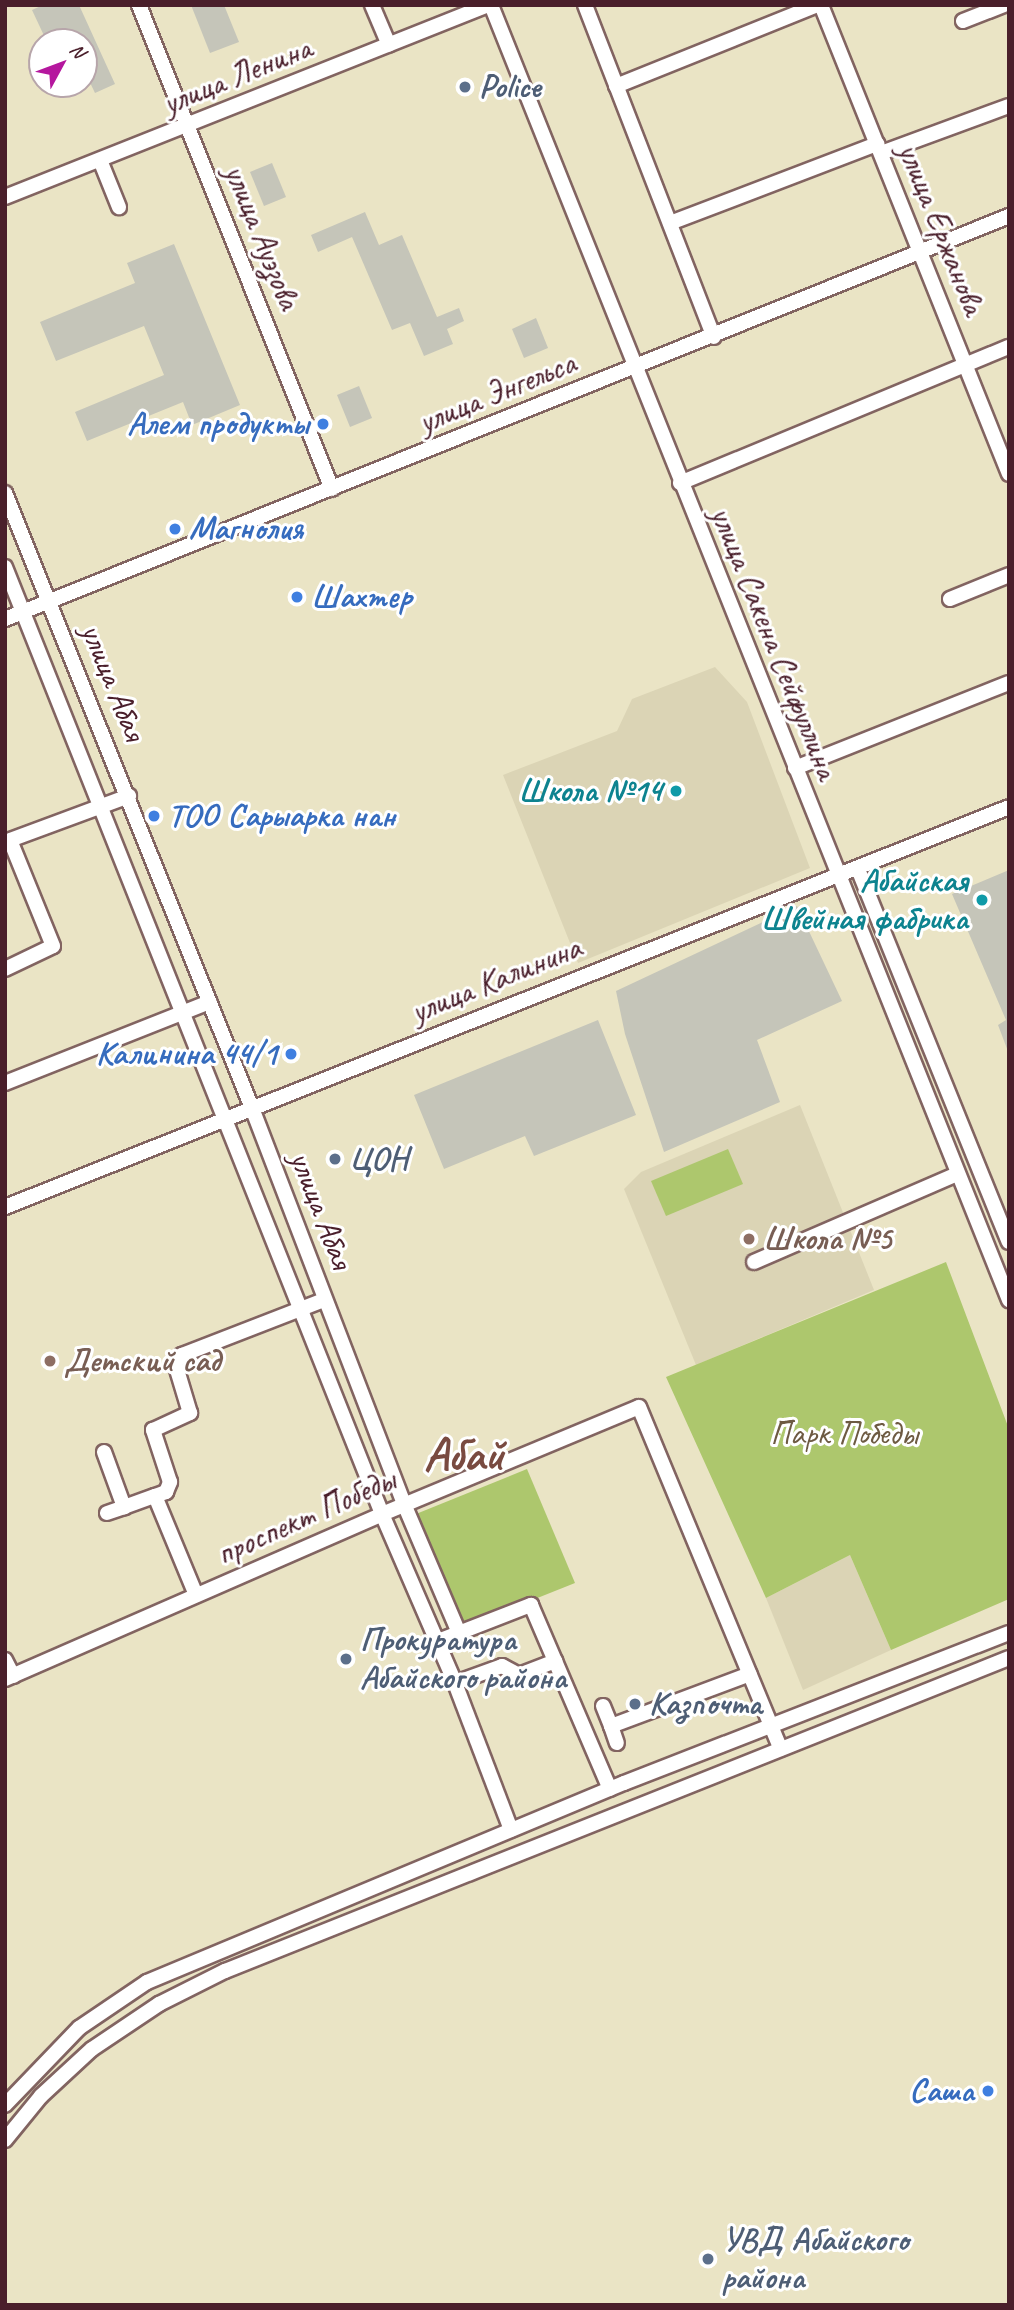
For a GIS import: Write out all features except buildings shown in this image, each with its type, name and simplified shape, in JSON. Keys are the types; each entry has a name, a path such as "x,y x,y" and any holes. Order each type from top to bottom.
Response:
{"street":[{"name":"улица Ауэзова","path":"139,5 332,489"},
{"path":"372,5 388,45"},
{"name":"улица Ленина","path":"5,197 489,5"},
{"name":"улица Сакена Сейфуллина","path":"489,5 1009,1300"},
{"path":"585,5 714,337"},
{"path":"616,86 819,5"},
{"name":"улица Ержанова","path":"819,5 1009,474"},
{"path":"963,20 1004,5"},
{"path":"670,223 1009,106"},
{"path":"100,160 119,207"},
{"name":"улица Энгельса","path":"5,619 714,337 1009,216"},
{"path":"680,484 854,409 1009,347"},
{"name":"улица Абая","path":"5,494 129,796 252,1108 324,1300 301,1309 5,567"},
{"path":"950,600 1009,575"},
{"path":"795,768 1009,683"},
{"path":"5,969 53,946 8,835 129,796"},
{"name":"улица Калинина","path":"5,1207 837,873 858,869 1009,807"},
{"path":"858,869 1009,1242"},
{"path":"5,1083 210,1002"},
{"path":"754,1262 957,1174"},
{"path":"324,1300 404,1504 459,1633"},
{"path":"107,1513 166,1492 170,1482 153,1430 190,1413 175,1363 177,1359 301,1309 382,1514 455,1683 511,1830"},
{"name":"проспект Победы","path":"9,1677 404,1504 639,1407 781,1749"},
{"path":"104,1452 124,1507"},
{"path":"155,1496 196,1595"},
{"path":"438,1641 531,1605 604,1791 609,1807 608,1816"},
{"path":"5,2105 79,2028 147,1982 604,1791 1009,1633"},
{"path":"5,2140 41,2096 92,2049 159,2004 225,1971 1009,1658"},
{"path":"5,1660 9,1677"},
{"path":"455,1683 502,1667 519,1675 555,1661"},
{"path":"611,1726 750,1674"},
{"path":"603,1706 617,1743"},
{"path":"492,1837 502,1859"},
{"path":"214,1952 225,1971"}],"shaded area":[{"path":"43,5 79,5 89,28 40,28 32,10"},
{"path":"191,5 224,5 239,42 210,53"},
{"path":"98,47 115,84 98,92"},
{"path":"272,163 286,197 264,206 250,172"},
{"path":"365,212 379,245 402,235 437,317 459,308 464,321 447,329 453,344 424,356 410,323 392,330 352,237 318,252 311,235"},
{"path":"174,244 240,405 192,425 183,402 87,441 75,412 164,375 144,326 56,361 40,322 135,283 127,263"},
{"path":"536,318 548,348 524,358 512,329"},
{"path":"359,386 372,418 350,427 337,395"},
{"path":"715,667 747,702 810,868 578,963 503,775 617,731 632,699"},
{"path":"1009,870 1009,1054 998,1025 1006,1020 952,894"},
{"path":"797,906 842,1001 757,1040 780,1102 664,1152 625,1034 616,991"},
{"path":"598,1020 636,1115 534,1156 525,1136 444,1169 414,1095"},
{"name":"Школа №5","path":"800,1105 874,1290 696,1365 624,1189 641,1172"},
{"path":"850,1555 891,1650 803,1690 766,1598"}],"green space":[{"path":"728,1149 743,1184 666,1216 651,1181"},
{"name":"Парк Победы","path":"946,1262 1009,1429 1009,1599 891,1650 850,1555 766,1598 666,1377"},
{"path":"527,1469 575,1583 462,1628 416,1514"}],"place":[{"name":"Police","path":"465,87"},
{"name":"Алем продукты","path":"323,424"},
{"name":"Магнолия","path":"175,529"},
{"name":"Шахтер","path":"297,597"},
{"name":"Школа №14","path":"676,791"},
{"name":"ТОО Сарыарка нан","path":"154,816"},
{"name":"Абайская Швейная фабрика","path":"982,900"},
{"name":"Калинина 44/1","path":"291,1054"},
{"name":"ЦОН","path":"335,1159"},
{"name":"Школа №5","path":"749,1239"},
{"name":"Детский сад","path":"50,1361"},
{"name":"Прокуратура Абайского района","path":"346,1659"},
{"name":"Казпочта","path":"635,1704"},
{"name":"Саша","path":"988,2091"},
{"name":"УВД Абайского района","path":"708,2259"}],"district":[{"name":"Абай","path":"464,1455"}]}
